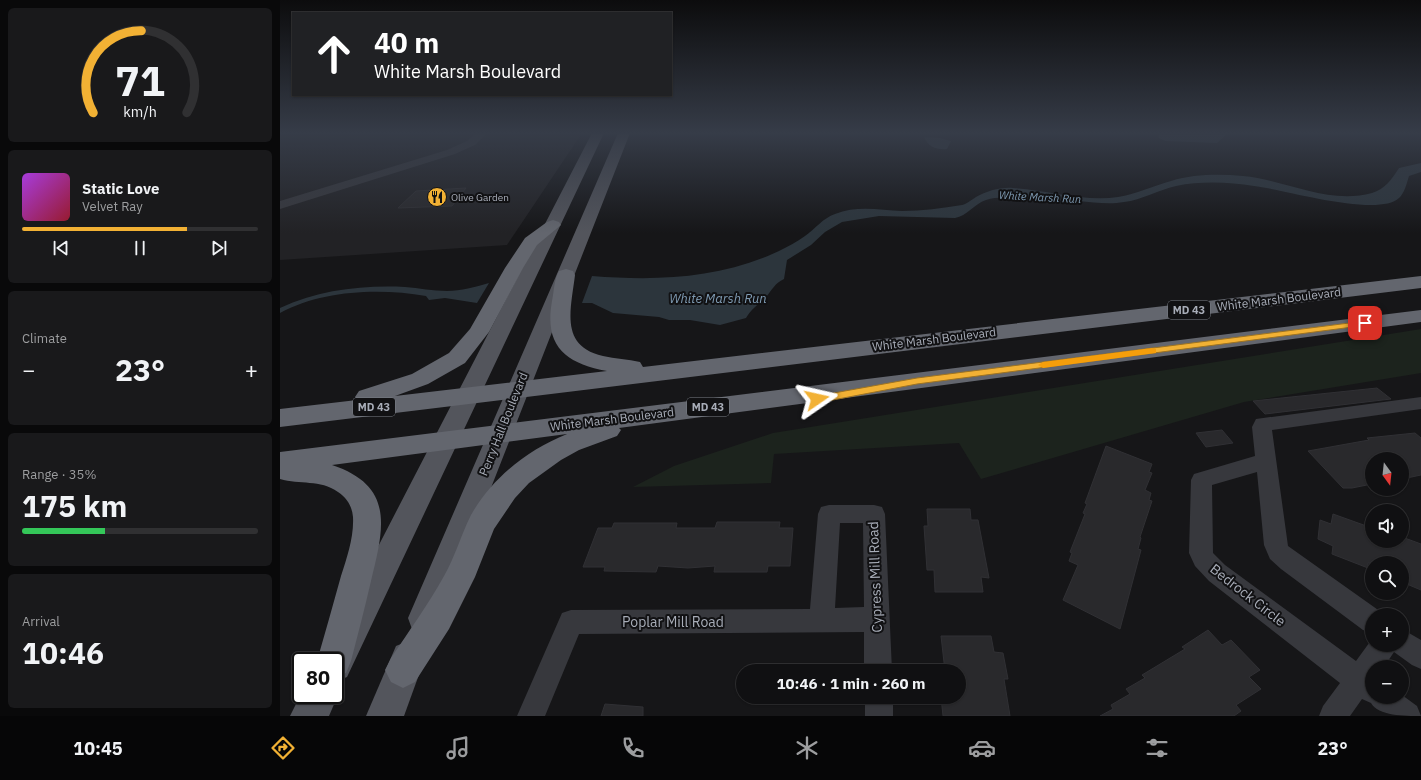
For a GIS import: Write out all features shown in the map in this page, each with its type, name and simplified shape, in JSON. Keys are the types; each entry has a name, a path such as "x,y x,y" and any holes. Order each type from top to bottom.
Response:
{"highway":[{"path":"280,409 357,400 382,394 420,379 456,358 479,332 531,242 553,224"},
{"path":"566,275 560,324 563,338 573,350 594,362 620,366 650,366 797,348 1012,330"},
{"name":"White Marsh Boulevard","path":"280,418 1421,282"},
{"name":"White Marsh Boulevard","path":"280,462 1421,316"},
{"path":"403,670 446,603 468,559 482,524 490,510 518,476 551,453 576,440 610,430 774,407 917,381"},
{"path":"280,472 315,471 344,481 355,490 363,502 367,516 367,532 363,553 336,652"}],"main road":[{"path":"341,652 581,166"},
{"name":"Perry Hall Boulevard","path":"384,716 558,289 566,275 610,166"},
{"path":"309,716 315,704"}],"street":[{"path":"280,205 404,166"},
{"path":"1365,616 1289,562 1278,552 1262,427 1263,424 1421,403"},
{"name":"Bedrock Circle","path":"1266,461 1202,480 1201,553 1203,559 1218,573 1365,685"},
{"name":"Cypress Mill Road","path":"822,621 829,514 874,514 878,664"},
{"name":"Poplar Mill Road","path":"531,716 571,622 822,621 876,619"},
{"path":"1409,647 1421,656"},
{"path":"1333,716 1365,685"},
{"path":"879,704 879,716"},
{"path":"1391,704 1407,716"}],"shaded area":[{"path":"280,166 560,166 507,245 280,260"},
{"path":"1421,329 1421,373 1244,402 981,479 959,443 774,454 771,483 633,487 674,466 773,433"}],"water":[{"name":"White Marsh Run","path":"1421,166 1421,172 1409,176 1405,188 1399,198 1388,203 1371,205 1329,201 1254,186 1225,183 1205,183 1176,186 1131,201 1118,203 1078,201 1046,203 1011,198 994,198 978,204 963,215 955,218 879,216 842,222 825,232 811,245 787,260 784,279 776,285 746,318 720,325 690,320 669,320 659,317 613,313 592,303 582,303 592,276 616,278 664,278 711,273 757,260 779,251 802,238 831,216 843,211 868,209 910,211 947,207 967,203 989,191 1008,188 1026,189 1079,197 1118,197 1180,179 1216,175 1259,178 1323,194 1356,196 1372,193 1381,189 1391,180 1399,168"},
{"path":"489,283 477,303 445,298 429,300 426,296 408,293 371,292 333,295 296,305 280,313 280,308 295,302 341,290 373,287 405,287 452,291"}],"building":[{"name":"Olive Garden","path":"466,188 452,206 398,208 416,191"},
{"path":"1377,388 1391,399 1265,414 1253,401"},
{"path":"1222,430 1233,443 1206,447 1196,433"},
{"path":"1415,433 1421,438 1421,475 1409,478 1409,452 1365,452 1365,485 1343,488 1308,451 1369,440 1367,438"},
{"path":"1106,446 1152,464 1149,472 1152,473 1145,490 1151,493 1149,500 1152,501 1140,537 1138,549 1141,550 1120,629 1063,600 1078,565 1069,561 1072,553 1070,552 1085,514 1083,513 1087,504 1085,503"},
{"path":"927,509 970,509 971,520 978,520 989,578 981,577 983,592 935,592 934,570 927,570 924,526 928,526"},
{"path":"1333,514 1365,525 1365,548 1409,548 1409,540 1421,544 1421,590 1409,585 1409,556 1365,556 1365,567 1332,554 1333,546 1318,539 1320,520 1331,524"},
{"path":"717,522 780,522 779,528 793,528 790,566 768,566 767,572 714,572 715,566 688,568 658,566 656,572 604,571 605,567 583,567 598,528 612,528 614,523 677,523 676,528 715,528"},
{"path":"1208,630 1222,645 1231,640 1260,670 1249,677 1261,689 1236,705 1241,711 1234,716 1100,716 1113,709 1111,705 1130,694 1126,689 1145,678 1142,675 1185,649 1182,647"},
{"path":"941,636 991,636 994,652 1003,653 1008,679 1004,679 1010,716 943,716 942,704 966,704 966,664 944,664"},
{"path":"605,704 643,707 643,716 601,716"}],"slow traffic":[{"path":"1043,365 1152,351"}],"place":[{"name":"Olive Garden","path":"437,197"}],"route":[{"path":"817,399 917,381 1365,323"}]}
